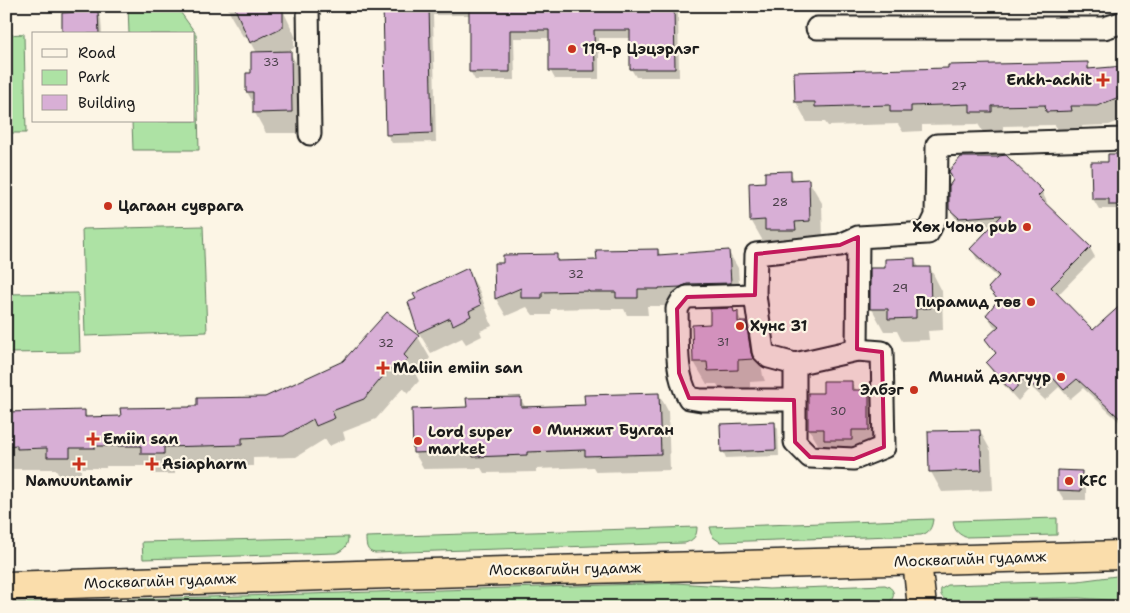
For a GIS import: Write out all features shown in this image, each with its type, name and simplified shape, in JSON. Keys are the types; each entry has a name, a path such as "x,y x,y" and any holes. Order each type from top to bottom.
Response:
{"highway":[{"name":"Москвагийн гудамж","path":"6,586 357,574 918,561 1124,554"},
{"path":"918,561 922,607"}],"street":[{"path":"308,6 310,134"},
{"path":"817,28 1104,28 1124,22"},
{"path":"795,364 795,442 810,457 854,459 884,448 882,352 857,350 795,364 768,357 763,351 755,295 756,254 840,246 858,237 928,233 936,216 937,145 1124,138"},
{"path":"857,350 858,237"},
{"path":"755,295 686,297 681,302 677,309 679,373 683,389 689,398 701,400 794,400"}],"highlighted area":[{"path":"858,237 857,349 882,352 884,447 854,459 810,457 795,442 794,400 689,398 679,373 677,309 687,297 755,295 756,254 840,245"}],"green space":[{"path":"128,6 176,6 195,32 129,32"},
{"path":"195,33 199,150 133,150 132,122 195,122"},
{"path":"24,34 26,133 9,133 9,142 6,142 6,35"},
{"path":"203,226 207,332 85,336 82,229"},
{"path":"78,293 80,352 6,353 6,294"},
{"path":"1057,518 1057,535 965,537 956,531 953,521"},
{"path":"933,519 930,530 921,535 720,542 713,537 710,527"},
{"path":"697,527 694,537 685,543 375,553 370,551 366,545 366,537"},
{"path":"348,537 345,547 336,553 143,559 142,542"},
{"path":"1124,575 1124,601 1079,598 946,600 942,597 941,592 941,589 948,585 1078,581"},
{"path":"676,583 769,589 885,585 892,590 893,594 890,602 885,603 762,607 6,607 6,603"}],"building":[{"path":"234,6 283,6 283,27 250,43"},
{"path":"383,6 429,6 432,133 386,135"},
{"name":"119-р Цэцэрлэг","path":"469,6 674,6 675,69 630,69 630,30 594,30 595,71 549,71 549,30 510,30 510,72 469,72"},
{"path":"98,11 99,32 62,32 62,13"},
{"path":"291,51 292,112 253,113 253,92 246,92 246,73 251,73 251,52"},
{"path":"1088,62 1088,69 1124,66 1124,95 1097,106 1071,106 1072,111 1046,112 1045,105 992,106 992,112 970,112 970,104 911,106 911,112 890,112 890,105 815,107 815,102 795,102 794,72 948,68 948,65"},
{"path":"1108,154 1124,154 1124,205 1109,205 1109,199 1092,199 1091,162 1108,162"},
{"name":"Пирамид төв","path":"1006,155 1043,191 1038,196 1091,247 1051,287 1093,330 1124,302 1124,422 1077,379 1064,390 1053,378 1039,391 1025,378 1012,392 986,363 996,353 985,339 999,326 986,315 998,300 988,288 999,276 970,249 1002,215 959,218 949,209 949,186 953,180 949,171 961,157 998,157"},
{"path":"791,171 791,180 809,179 810,221 795,222 796,230 765,230 765,220 750,221 749,183 765,182 765,172"},
{"path":"658,249 658,255 729,250 731,283 687,284 681,287 638,289 638,298 616,298 616,292 589,291 542,292 542,298 521,298 521,288 495,299 494,263 503,263 503,255 557,254 557,261 597,260 596,250"},
{"path":"915,258 915,267 930,267 931,308 916,309 916,318 888,319 888,309 870,309 870,268 885,268 885,259"},
{"path":"468,268 481,305 469,311 471,316 453,325 450,318 418,333 408,302 416,299 413,294"},
{"path":"733,308 734,312 738,311 738,322 746,322 753,359 738,360 738,370 708,371 707,362 693,362 692,325 710,324 710,309"},
{"path":"387,312 419,336 404,355 408,359 395,374 390,368 364,399 332,411 335,418 316,426 313,419 284,436 242,438 242,445 164,447 164,454 141,454 141,446 95,446 95,448 70,448 70,457 47,457 47,448 17,449 17,445 6,446 6,412 85,410 85,417 121,416 120,408 190,407 197,406 197,398 265,397 343,361"},
{"path":"823,381 852,381 852,390 869,390 869,430 852,430 852,440 824,440 824,429 808,429 808,393 823,393"},
{"name":"Минжит Булган","path":"659,393 661,454 585,456 585,450 527,452 527,455 473,457 473,451 413,453 412,409 467,407 466,398 521,397 521,407 585,405 584,395"},
{"path":"775,422 776,450 721,452 720,424"},
{"path":"980,430 982,470 929,472 928,431"},
{"name":"KFC","path":"1057,470 1082,471 1081,491 1057,490"}],"place":[{"name":"119-р Цэцэрлэг","path":"572,49"},
{"name":"Enkh-achit","path":"1103,80"},
{"name":"Цагаан суврага","path":"108,206"},
{"name":"Хөх Чоно pub","path":"1027,227"},
{"name":"Пирамид төв","path":"1031,302"},
{"name":"Хүнс 31","path":"740,326"},
{"name":"Maliin emiin san","path":"383,368"},
{"name":"Миний дэлгүүр","path":"1061,377"},
{"name":"Элбэг","path":"914,390"},
{"name":"Минжит Булган","path":"537,430"},
{"name":"Emiin san","path":"93,439"},
{"name":"Lord super market","path":"418,441"},
{"name":"Namuuntamir","path":"79,464"},
{"name":"Asiapharm","path":"152,464"},
{"name":"KFC","path":"1069,481"}]}
